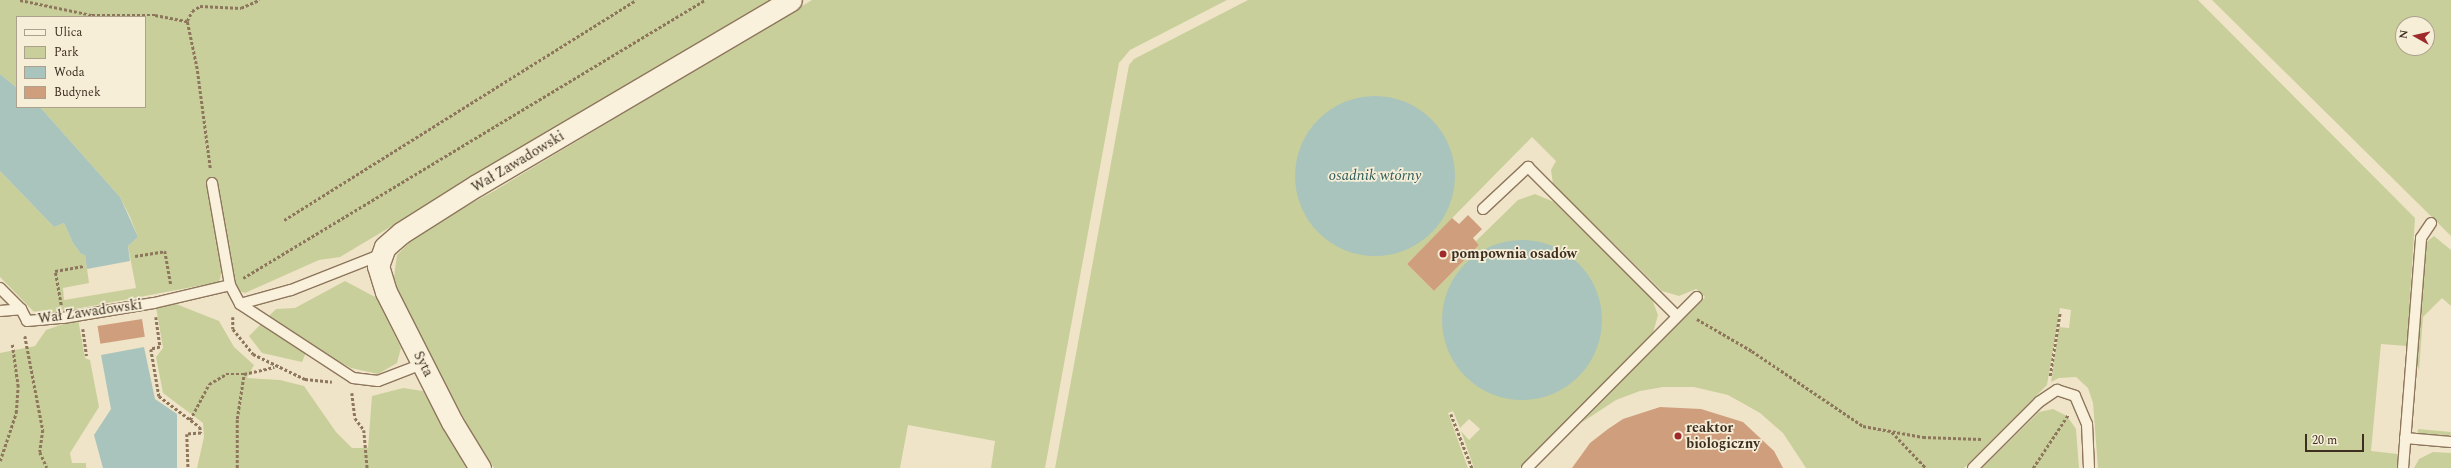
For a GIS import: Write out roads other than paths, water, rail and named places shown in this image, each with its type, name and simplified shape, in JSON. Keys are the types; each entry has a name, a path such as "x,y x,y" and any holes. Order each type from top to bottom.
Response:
{"street":[{"name":"Wał Zawadowski","path":"380,255 393,239 408,229 791,0"},
{"name":"Syta","path":"380,255 380,278 422,364 468,452 480,468"}],"lane":[{"path":"1483,209 1528,167 1678,316"},
{"path":"212,183 230,285 240,304 354,378 378,381 422,364"},
{"path":"2403,468 2421,238 2431,223"},
{"name":"Wał Zawadowski","path":"240,304 290,290 380,255"},
{"name":"Wał Zawadowski","path":"21,309 27,321 63,318 154,303 230,285"},
{"path":"0,288 21,309"},
{"path":"1527,468 1697,297"},
{"path":"0,311 21,309"},
{"path":"1973,468 2047,396 2057,390 2075,396 2087,424 2089,468"},
{"path":"2406,438 2451,442"}],"water":[{"path":"0,74 16,87 16,108 41,108 120,197 138,237 128,246 130,261 87,269 85,255 81,254 73,243 64,223 54,227 0,171"},
{"name":"osadnik wtórny","path":"1375,96 1391,98 1412,106 1431,120 1441,132 1451,153 1455,176 1453,192 1445,213 1431,232 1419,242 1398,252 1375,256 1359,254 1338,246 1319,232 1309,220 1299,199 1295,176 1297,160 1305,139 1319,120 1331,110 1352,100"},
{"path":"1522,240 1538,242 1559,250 1578,264 1588,276 1598,297 1602,320 1600,336 1592,357 1578,376 1566,386 1545,396 1522,400 1506,398 1485,390 1466,376 1456,364 1446,343 1442,320 1444,304 1452,283 1466,264 1478,254 1499,244"},
{"path":"144,347 155,399 177,414 177,468 103,468 94,435 111,409 101,355"}],"place":[{"name":"pompownia osadów","path":"1443,254"},
{"name":"reaktor biologiczny","path":"1678,436"}]}
